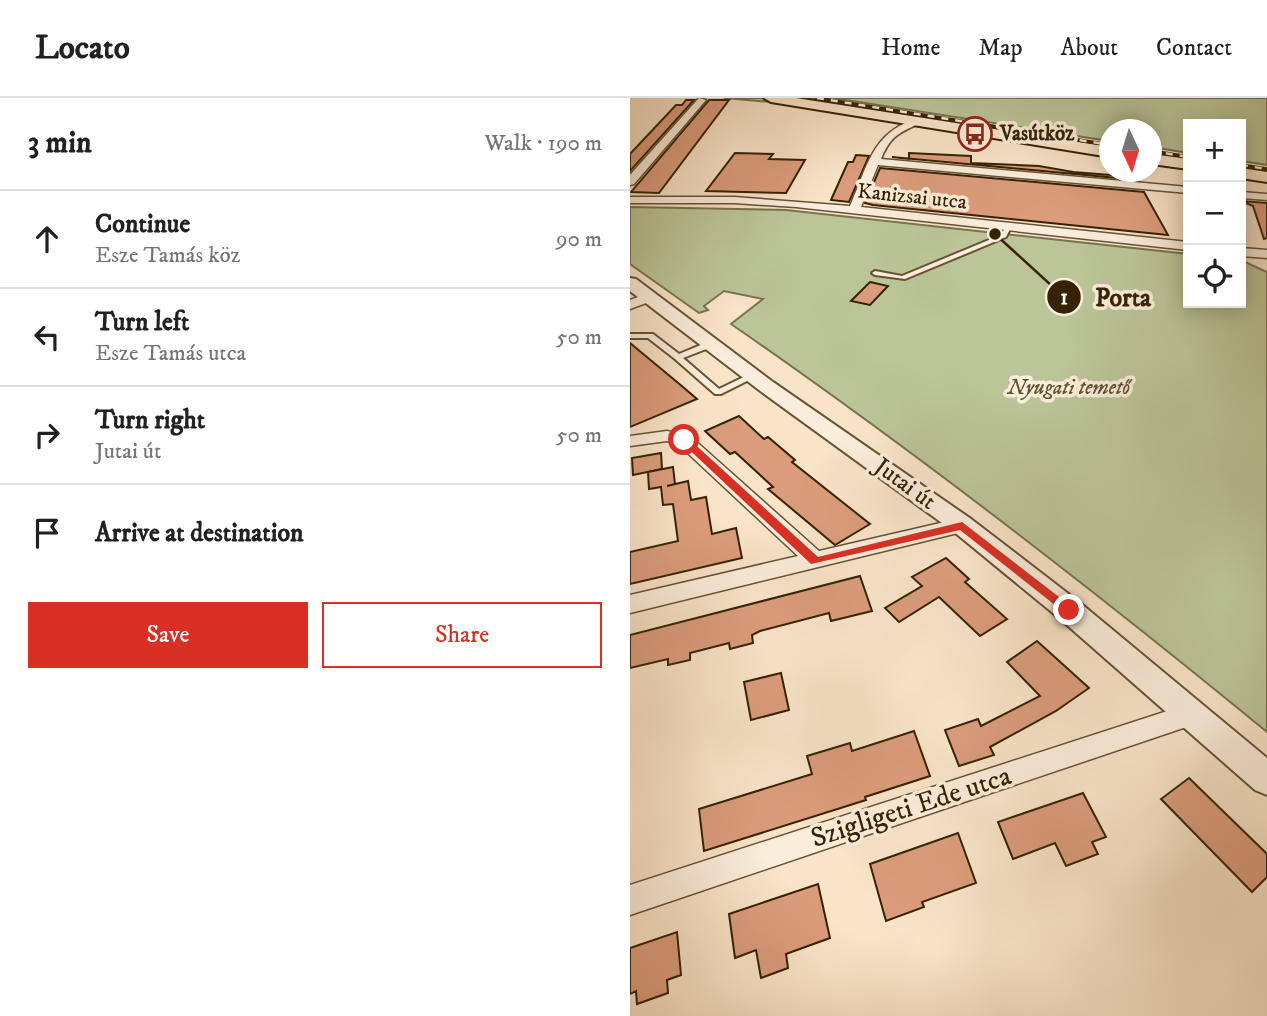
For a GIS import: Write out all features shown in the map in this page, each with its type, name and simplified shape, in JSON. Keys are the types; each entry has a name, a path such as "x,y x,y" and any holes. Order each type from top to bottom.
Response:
{"main road":[{"path":"771,98 1099,150"},
{"path":"1162,160 1183,163"},
{"path":"1246,174 1267,177"}],"street":[{"path":"630,182 702,100"},
{"path":"854,210 887,136 915,122"},
{"path":"875,162 1183,190"},
{"path":"1246,195 1267,197"},
{"name":"Kanizsai utca","path":"630,200 755,201 1183,245"},
{"path":"1246,252 1267,254"},
{"name":"Jutai út","path":"636,295 711,344 962,525 1069,610 1267,779"},
{"path":"630,441 667,436 684,440 816,561"},
{"path":"630,604 962,525"},
{"name":"Szigligeti Ede utca","path":"630,900 1192,714"}],"lane":[{"path":"875,273 903,278 1004,236 1008,227"},
{"path":"630,336 650,336 718,392 753,376"},
{"path":"678,357 711,344"}],"green space":[{"path":"724,98 810,98 1099,143 1099,153 782,103"},
{"path":"833,98 1267,98 1267,165 1246,162 1246,119 1183,119 1183,152 1162,149 1162,119 1099,119 1099,139"},
{"name":"Nyugati temető","path":"630,207 786,210 1183,253 1183,308 1246,308 1246,262 1267,272 1267,732 1004,523 731,324 763,299 724,291 704,306 708,310 699,313 630,264"}],"building":[{"path":"686,100 694,100 630,171 630,154 676,105 682,105"},
{"path":"709,100 729,100 659,193 631,192"},
{"path":"735,153 773,154 769,159 805,160 786,193 706,191"},
{"path":"909,153 971,156 971,163 1039,166 1099,174 1099,176 909,159"},
{"path":"856,155 869,156 849,202 831,200 848,162 853,162"},
{"path":"880,168 1144,192 1168,235 865,203"},
{"path":"1246,201 1267,203 1267,238 1264,239 1253,206"},
{"path":"870,282 888,286 870,305 851,301"},
{"path":"630,343 677,382 697,399 630,427"},
{"path":"739,416 764,439 768,437 795,460 792,462 870,524 835,545 768,489 773,487 735,452 730,454 705,431"},
{"path":"661,453 662,469 633,475 632,458"},
{"path":"673,467 675,484 667,486 688,481 691,500 706,497 712,534 736,528 742,558 630,584 630,552 678,541 673,504 663,505 661,487 649,489 648,472"},
{"path":"946,558 969,579 965,582 1007,619 980,636 939,597 899,622 885,608 922,586 912,577"},
{"path":"860,576 872,611 831,621 829,613 760,631 752,635 753,643 730,649 729,643 690,653 690,660 668,665 668,659 630,668 630,635"},
{"path":"1037,641 1089,688 1056,711 990,747 994,755 959,766 945,730 978,719 981,726 1040,696 1007,662"},
{"path":"781,673 789,710 751,720 744,682"},
{"path":"914,731 930,776 865,797 866,800 704,851 699,809 812,774 807,756 850,743 852,751"},
{"path":"1189,778 1267,854 1267,877 1252,892 1161,799"},
{"path":"1083,793 1106,837 1092,842 1098,854 1066,866 1055,843 1013,859 998,822"},
{"path":"958,833 976,883 922,902 924,907 886,921 870,864"},
{"path":"818,884 830,938 786,954 788,968 761,978 756,950 735,958 729,914"},
{"path":"677,932 681,975 667,980 668,993 637,1004 636,991 630,994 630,948"}],"railway":[{"path":"817,98 1099,143"},
{"path":"1162,153 1183,156"},
{"path":"1246,166 1267,169"}],"place":[{"name":"Vasútköz","path":"975,134"},
{"name":"Porta","path":"995,234"}],"route":[{"path":"684,440 816,561 962,525 1069,610"}]}
